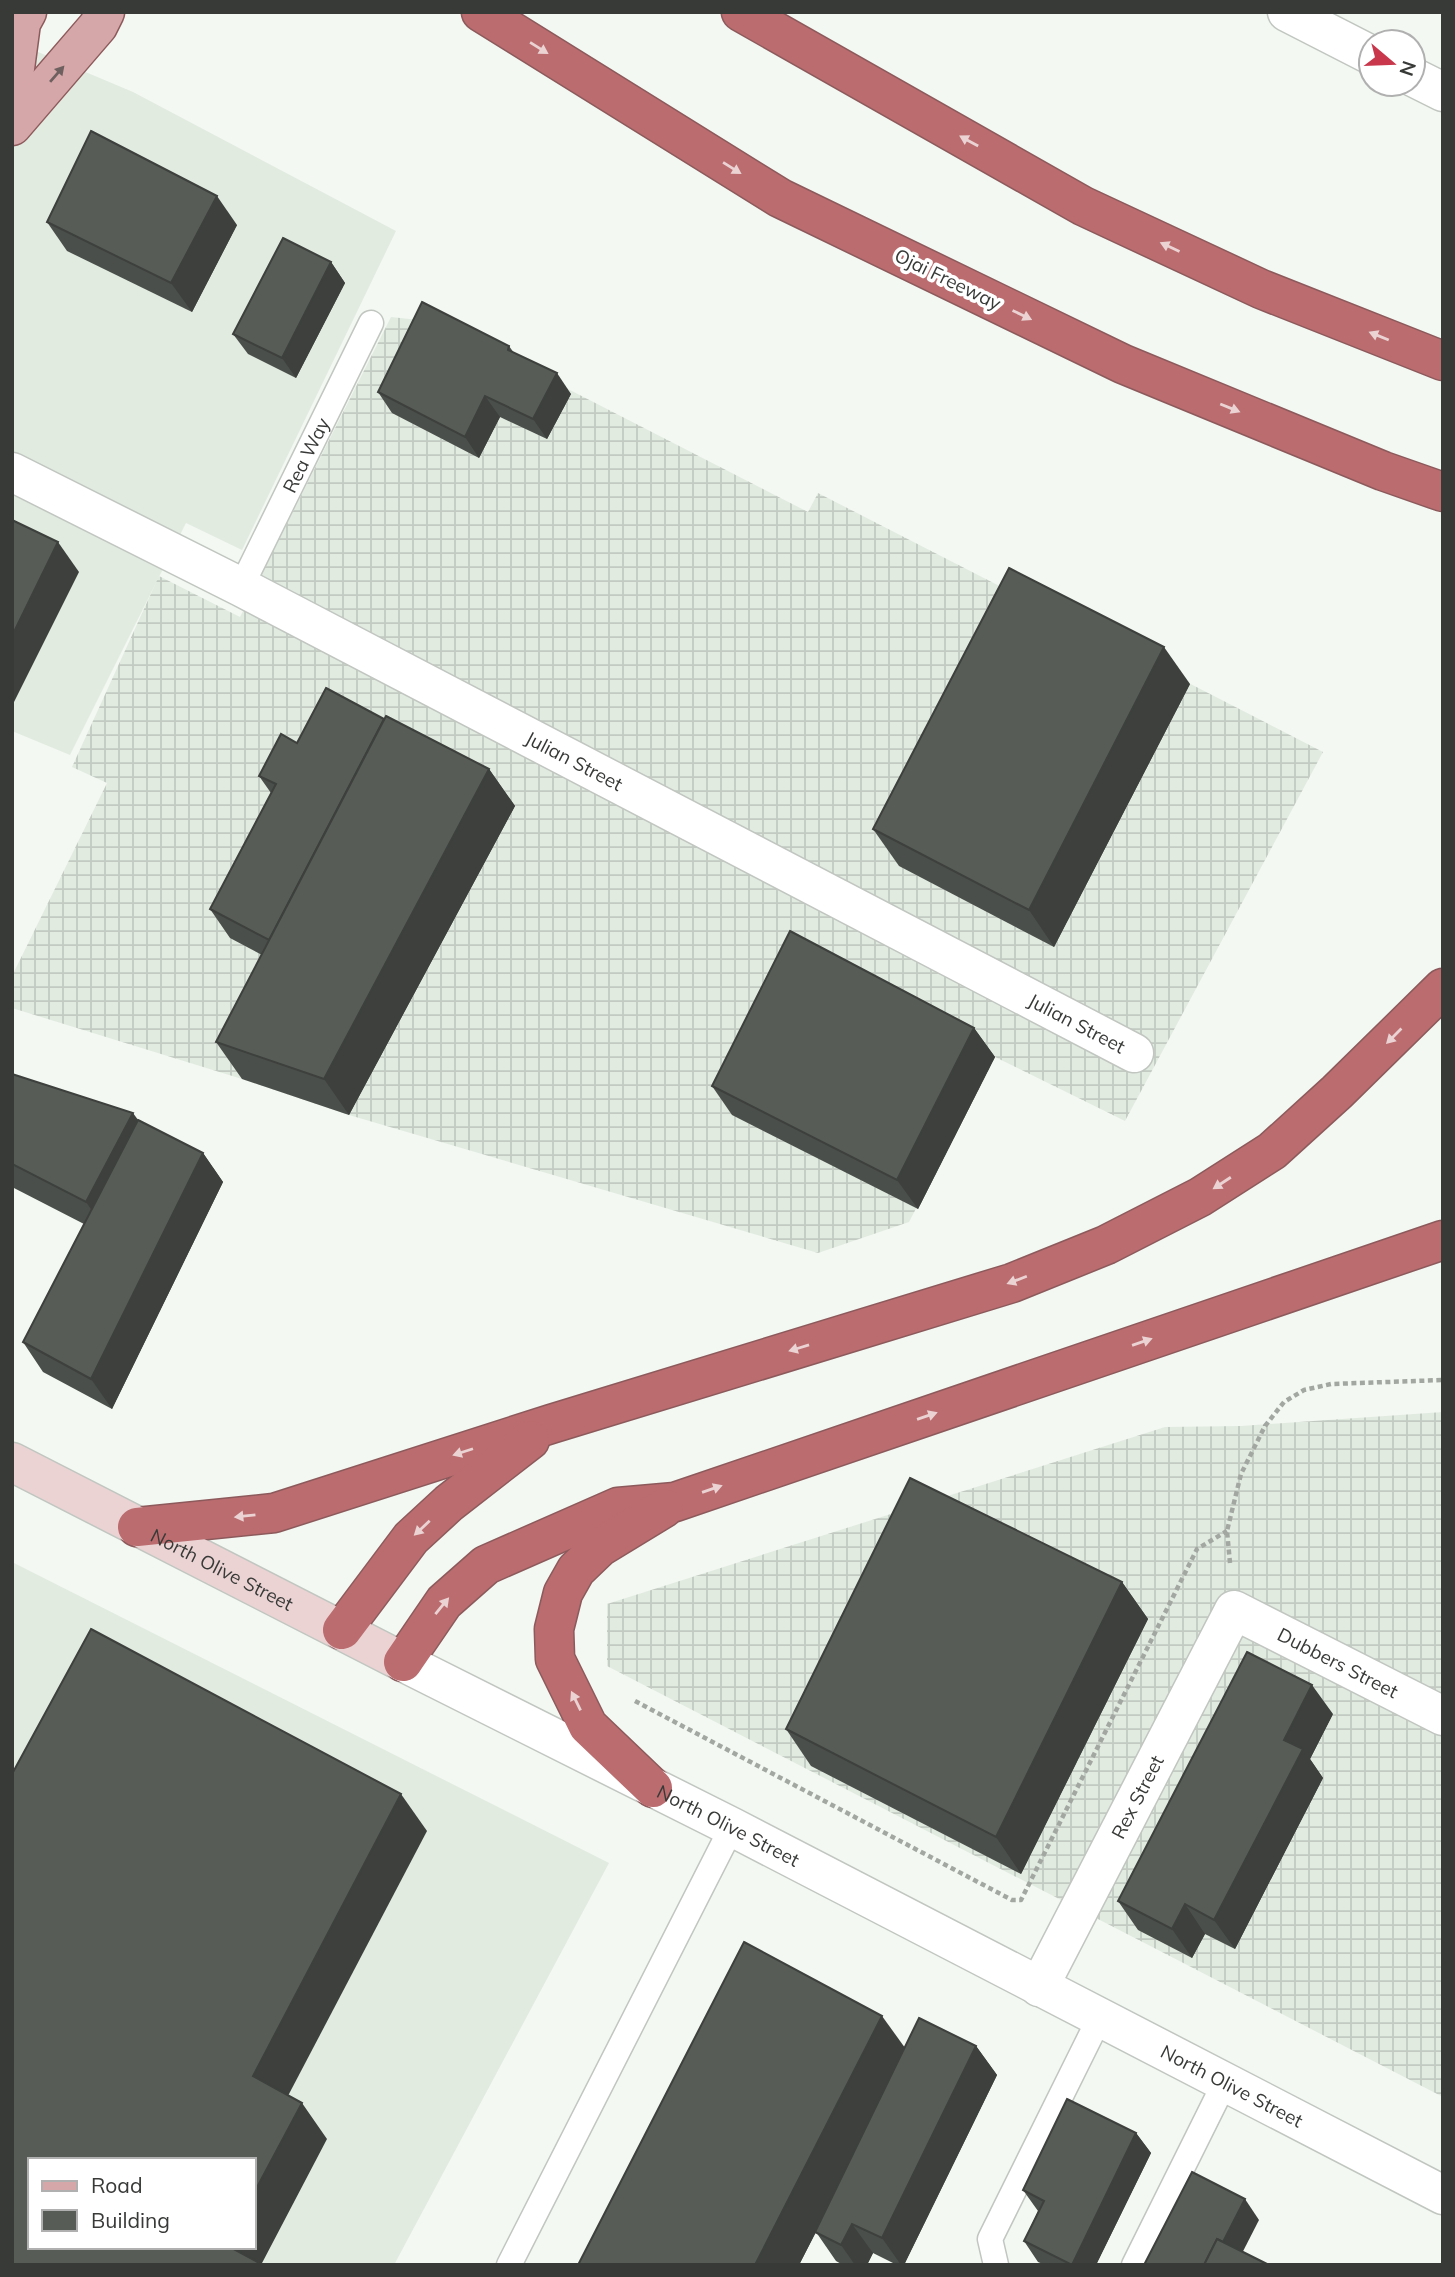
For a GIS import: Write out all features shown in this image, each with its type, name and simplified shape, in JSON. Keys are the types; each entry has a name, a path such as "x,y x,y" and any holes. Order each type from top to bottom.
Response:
{"highway":[{"name":"Ojai Freeway","path":"481,12 780,198 1123,364 1383,471 1443,492"},
{"path":"741,12 1083,206 1261,289 1443,361"},
{"path":"137,1527 274,1513 551,1424 1012,1283 1106,1245 1200,1197 1272,1151 1337,1092 1443,988"},
{"path":"653,1788 588,1726 555,1659 554,1629 563,1593 576,1570 600,1547 675,1502 1443,1240"},
{"path":"342,1630 411,1538 449,1503 551,1424"},
{"path":"403,1662 444,1602 486,1565 618,1507 675,1502"}],"main road":[{"path":"12,91 22,23 27,12"},
{"path":"12,126 98,26 105,12"},
{"name":"North Olive Street","path":"12,1462 403,1662"}],"street":[{"path":"1287,12 1357,48"},
{"path":"1427,83 1443,92"},
{"name":"Julian Street","path":"12,472 242,587 1134,1053"},
{"name":"Dubbers Street","path":"1234,1609 1443,1716"},
{"name":"Rex Street","path":"1039,1987 1234,1609"},
{"name":"North Olive Street","path":"403,1662 732,1827 1443,2195"}],"lane":[{"name":"Rea Way","path":"242,587 371,323"},
{"path":"509,2265 732,1827"},
{"path":"996,2265 990,2239 1100,2017"},
{"path":"1134,2265 1225,2082"}],"path":[{"path":"1234,1609 1227,1531 1241,1474 1265,1426 1284,1402 1304,1390 1331,1384 1443,1380"},
{"path":"623,1694 1000,1894 1012,1900 1021,1900 1197,1549 1227,1531"}],"shaded area":[{"path":"12,41 133,92 396,231 242,550 186,523 70,755 12,731"},
{"path":"391,317 437,322 808,512 818,493 1323,752 1125,1121 995,1057 909,1222 818,1253 349,1115 12,1008 12,976 107,783 72,767 159,576 240,617"},
{"path":"1443,1412 1443,2097 607,1666 607,1604 1165,1427 1241,1426"},
{"path":"12,1562 609,1863 394,2265 12,2265"}],"building":[{"path":"91,131 217,196 171,283 47,222"},
{"path":"283,238 331,262 282,358 233,334"},
{"path":"422,302 509,346 508,350 557,373 533,419 485,396 465,437 378,392"},
{"path":"12,520 58,542 12,636"},
{"path":"1009,568 1164,647 1029,910 873,829"},
{"path":"326,688 384,719 269,940 210,909 276,784 259,776 281,734 297,743"},
{"path":"386,716 489,769 324,1079 216,1042"},
{"path":"790,931 974,1028 897,1180 712,1086"},
{"path":"12,1074 133,1113 86,1202 12,1164"},
{"path":"138,1120 203,1153 91,1379 23,1342"},
{"path":"910,1478 1122,1582 996,1837 786,1729"},
{"path":"91,1629 401,1794 253,2076 302,2103 256,2189 256,2158 28,2158 28,2249 234,2249 263,2265 12,2265 12,1774"},
{"path":"1247,1652 1312,1685 1284,1740 1303,1749 1214,1920 1185,1904 1172,1929 1118,1901"},
{"path":"744,1942 882,2016 755,2265 578,2265"},
{"path":"919,2018 976,2046 882,2238 852,2224 841,2245 815,2232"},
{"path":"1067,2099 1136,2133 1072,2265 1024,2241 1044,2201 1023,2190"},
{"path":"1192,2172 1245,2199 1223,2242 1217,2239 1204,2265 1144,2265"},
{"path":"1217,2239 1269,2265 1204,2265"}]}
